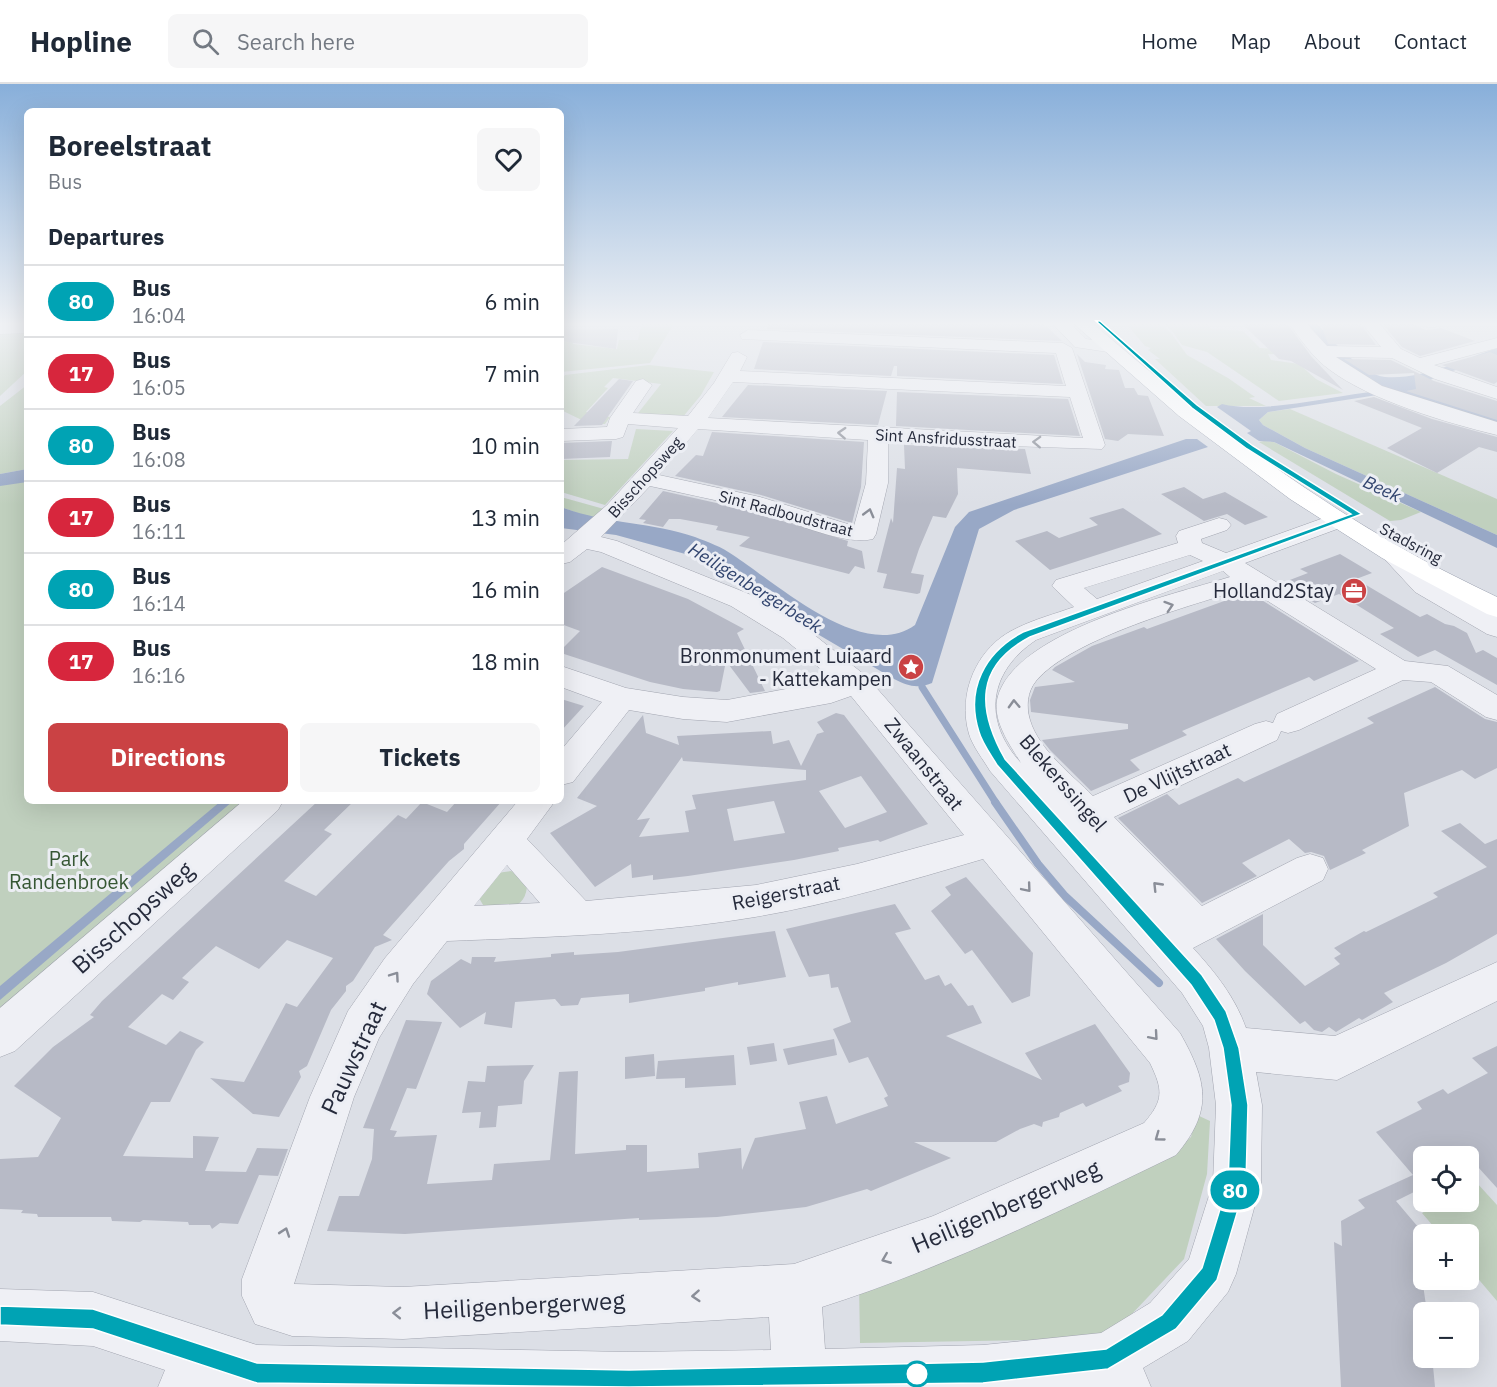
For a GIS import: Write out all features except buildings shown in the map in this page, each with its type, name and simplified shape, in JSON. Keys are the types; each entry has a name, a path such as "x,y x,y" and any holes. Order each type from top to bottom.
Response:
{"main road":[{"name":"Stadsring","path":"1152,383 1228,444 1349,517 1497,589"},
{"name":"Stadsring","path":"1167,383 1194,407 1349,517 1390,552 1497,608"}],"street":[{"name":"Bisschopsweg","path":"564,555 596,531 645,478 694,422 723,383"},
{"path":"877,383 1079,392"},
{"name":"Sint Ansfridusstraat","path":"620,418 878,435 1095,445 1076,383"},
{"path":"1364,383 1381,392 1497,429"},
{"path":"1467,383 1497,393"},
{"path":"564,435 616,433 620,418 643,385"},
{"name":"Sint Radboudstraat","path":"645,478 752,502 852,533 864,534 877,483 878,435"},
{"name":"Blekerssingel","path":"1072,821 1015,727 1012,695 1020,679 1032,665 1057,648 1239,571 1349,517"},
{"path":"1191,547 1188,536 1219,525"},
{"name":"Zwaanstraat","path":"596,531 608,546 752,606 793,632 856,683 989,843 1165,1048 1177,1069 1182,1088"},
{"path":"1092,609 1065,586 1191,547 1239,571 1399,670 1438,673 1497,709"},
{"name":"Stadsring","path":"1390,552 1424,586 1497,627"},
{"name":"Blekerssingel","path":"1231,1048 1221,1017 1196,980 1182,935 1072,821 1001,762 985,734 981,712 981,688 986,673 997,655 1010,643 1092,609 1239,571"},
{"name":"De Vlijtstraat","path":"1072,821 1399,670"},
{"path":"564,677 622,698 683,708 727,711 831,693 856,683"},
{"path":"564,769 622,698"},
{"name":"Bisschopsweg","path":"0,1036 263,804"},
{"name":"Pauwstraat","path":"267,1287 332,1097 351,1051 381,996 435,925 536,804"},
{"path":"506,840 578,918"},
{"name":"Reigerstraat","path":"435,925 578,918 724,906 853,880 989,843"},
{"path":"1182,935 1310,869"},
{"path":"0,1315 93,1319 196,1373 629,1384 800,1376 1116,1373 1169,1322 1210,1274 1237,1183 1239,1105 1231,1048 1337,1058 1497,981"},
{"name":"Heiligenbergerweg","path":"267,1287 274,1305 283,1308 403,1313 794,1290 842,1276 1032,1198 1160,1139 1175,1123 1183,1104 1182,1088"},
{"path":"794,1290 800,1376"}],"green space":[{"path":"0,383 14,383 0,396"},
{"path":"564,383 608,383 604,387 608,388 586,412 610,417 605,424 590,424 564,411"},
{"path":"651,383 708,383 682,418 635,417 661,384"},
{"path":"1181,383 1235,383 1255,397 1249,398 1266,406 1206,406"},
{"path":"1252,383 1323,383 1343,393 1279,401"},
{"path":"24,387 24,470 0,474 0,406"},
{"path":"1290,409 1497,499 1497,535 1305,448 1263,425 1259,420 1268,412"},
{"path":"636,429 673,431 605,505 564,493 564,460 628,459"},
{"path":"1259,442 1274,442 1336,474 1421,512 1401,520 1390,521"},
{"name":"Park Randenbroek","path":"24,480 24,804 248,804 0,1027 0,484"},
{"path":"564,498 604,509 594,519 564,508"},
{"path":"511,871 521,876 527,887 522,900 513,907 486,910 479,898 497,873"},
{"path":"1197,1115 1210,1121 1207,1174 1184,1259 1130,1316 1111,1331 1081,1339 860,1343 859,1284 1172,1154 1191,1137"},
{"path":"1479,1185 1497,1205 1497,1301 1479,1280 1479,1224 1431,1224 1422,1213 1479,1212"}],"water":[{"name":"Beek","path":"1361,383 1426,383 1416,389 1497,416 1497,424 1390,393 1268,412 1259,420 1263,425 1305,448 1497,535 1497,548 1274,442 1259,441 1247,433 1251,431 1217,407 1222,404 1238,407 1275,406 1370,392"},
{"name":"Heiligenbergerbeek","path":"1186,439 1197,439 1208,447 1014,510 979,529 932,683 922,686 908,685 894,679 780,612 709,564 689,555 616,535 564,528 564,508 594,517 662,528 695,537 729,552 821,615 846,627 871,634 894,634 915,625 955,527 969,512"},
{"path":"24,470 24,482 0,486 0,474"},
{"path":"217,804 229,804 0,1000 0,986"}],"waterway":[{"path":"921,678 922,687 996,803"},
{"path":"995,802 1038,864 1065,896 1159,983"}],"bus line":[{"name":"80","path":"0,1315 93,1319 257,1373 629,1380 983,1373 1088,1362 1108,1359 1169,1322 1210,1274 1237,1183 1239,1105 1231,1048 1221,1017 1196,980 1166,943 1057,827 1001,762 985,734 981,712 981,688 986,673 997,655 1010,643 1026,634 1065,618 1228,563 1357,514 1250,448 1164,383"}],"place":[{"name":"Holland2Stay","path":"1354,591"},
{"name":"Bronmonument Luiaard - Kattekampen","path":"911,667"}]}
